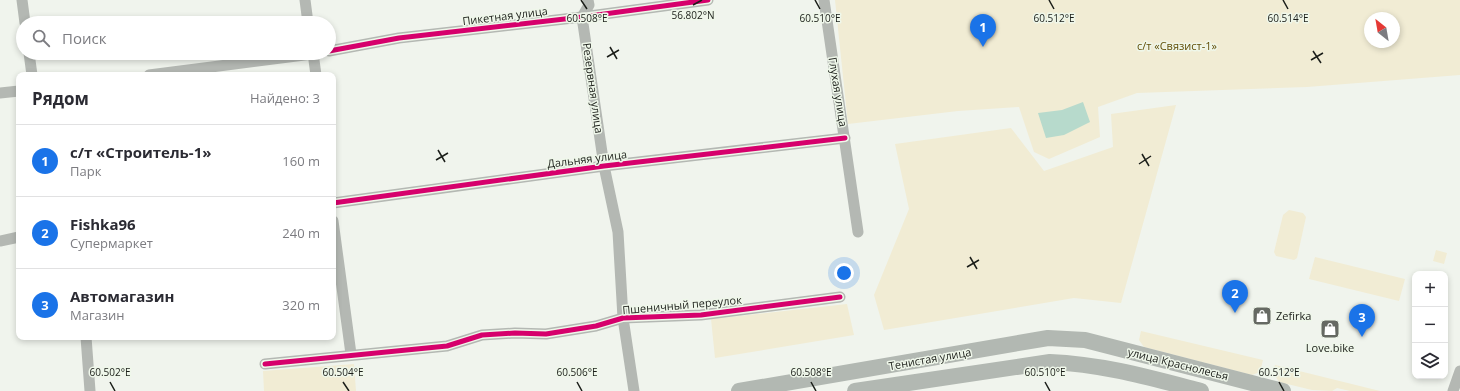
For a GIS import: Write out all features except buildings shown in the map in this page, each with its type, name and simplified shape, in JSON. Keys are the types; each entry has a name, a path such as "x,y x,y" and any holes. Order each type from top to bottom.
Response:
{"main road":[{"name":"Тенистая улица","path":"739,391 1048,338 1085,340 1120,349"},
{"name":"улица Краснолесья","path":"1120,349 1283,391"},
{"name":"Тенистая улица","path":"855,391 1050,362 1077,363 1141,375"},
{"name":"улица Краснолесья","path":"1141,375 1201,391"}],"street":[{"path":"22,0 24,16"},
{"path":"305,0 307,16"},
{"name":"Резервная улица","path":"588,0 589,4 582,17 604,166 618,232 623,318 634,391"},
{"name":"Пикетная улица","path":"336,50 399,38 582,17 708,0"},
{"name":"Глухая улица","path":"824,0 858,232"},
{"path":"30,60 32,72"},
{"path":"172,72 263,60"},
{"path":"316,60 316,72"},
{"path":"0,93 16,90"},
{"name":"Дальняя улица","path":"336,203 604,166 845,138"},
{"path":"0,241 16,238"},
{"path":"336,242 351,354"},
{"name":"Пшеничный переулок","path":"265,364 351,354 447,346 482,335 515,333 546,334 596,326 623,318 701,315 840,297"},
{"path":"86,340 90,391"},
{"path":"1455,387 1460,371"}],"green space":[{"name":"с/т «Связист-1»","path":"835,0 1460,0 1460,75 1307,87 1137,93 1098,107 1100,137 1049,159 1034,152 1019,107 958,111 848,124"},
{"path":"1176,105 1121,303 1074,298 884,330 874,295 909,209 895,144 1011,128 1044,171 1113,147 1111,114"},
{"path":"1289,210 1303,213 1306,217 1297,258 1294,260 1276,256 1274,252 1283,215"},
{"path":"1436,250 1447,253 1444,264 1433,261"},
{"path":"1315,257 1405,279 1399,301 1309,279"},
{"path":"847,304 854,335 715,358 711,319"},
{"path":"1141,331 1263,360 1260,372 1252,375 1144,347 1139,340"},
{"path":"354,364 356,391 264,391 263,371"},
{"path":"1275,365 1380,391 1350,391 1337,388 1332,391 1312,390 1279,382 1273,372"}],"shaded area":[{"path":"1083,102 1090,122 1064,135 1046,138 1038,113 1062,110"}],"cycle path":[{"path":"336,50 399,38 582,17 708,0"},
{"path":"336,203 604,166 845,138"},
{"path":"265,364 447,346 482,335 515,333 546,334 596,326 623,318 701,315 840,297"}],"place":[{"name":"с/т «Строитель-1»","path":"983,47"},
{"name":"Fishka96","path":"1235,313"},
{"name":"Zefirka","path":"1262,316"},
{"name":"Love.bike","path":"1330,329"},
{"name":"Автомагазин","path":"1362,337"}]}
